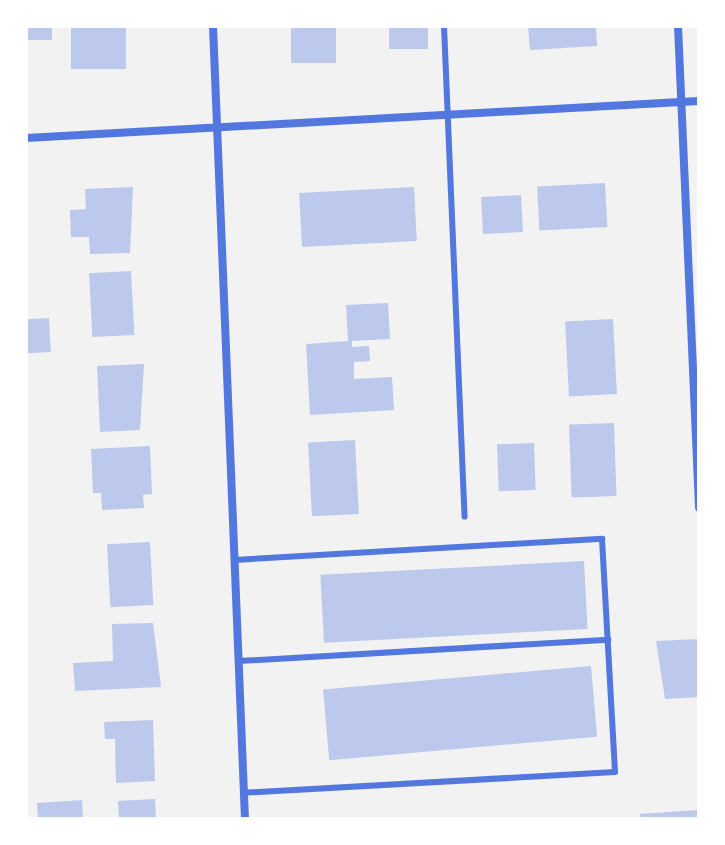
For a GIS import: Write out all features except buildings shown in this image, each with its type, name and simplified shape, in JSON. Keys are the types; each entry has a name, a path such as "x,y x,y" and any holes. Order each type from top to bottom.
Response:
{"street":[{"path":"213,26 245,819"},
{"path":"678,26 699,508"},
{"path":"26,138 699,101"}],"lane":[{"path":"444,26 465,517"},
{"path":"234,560 602,539 615,772 244,793"},
{"path":"239,661 608,640"}]}
